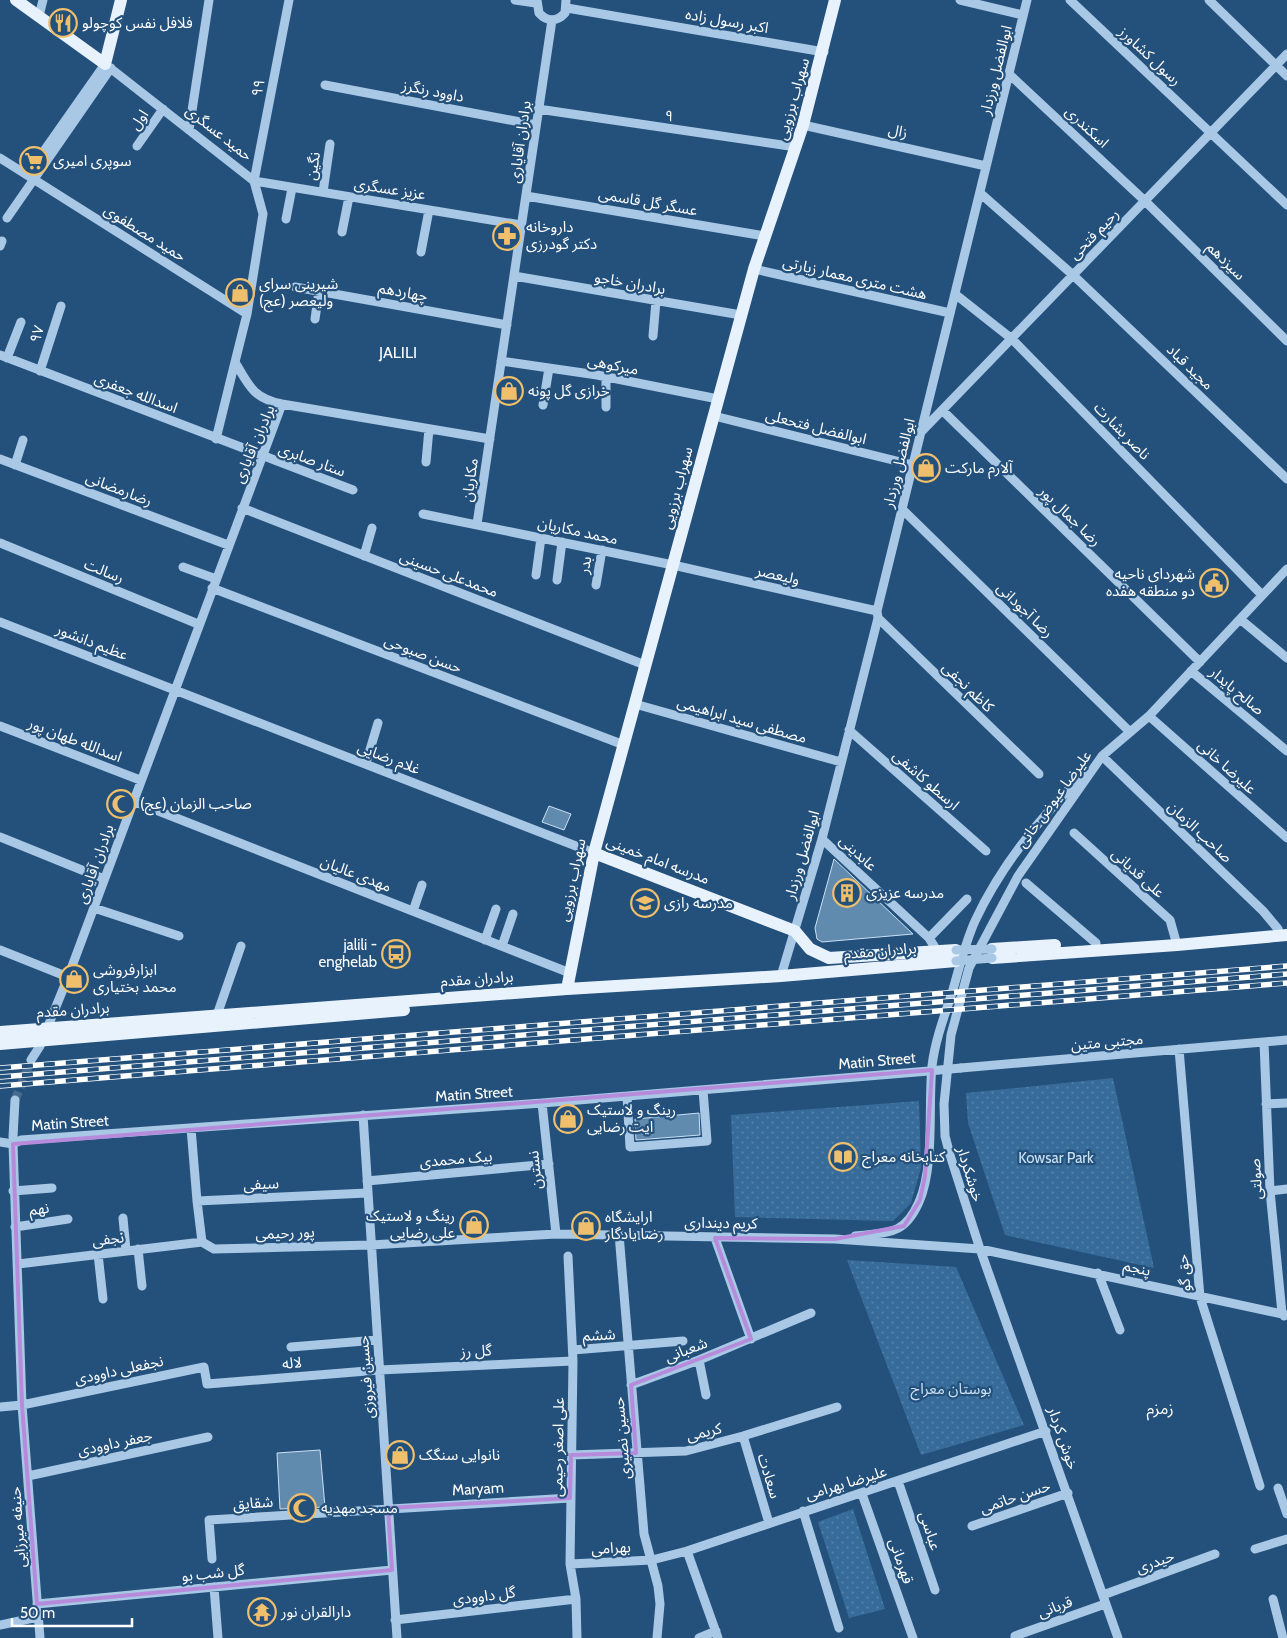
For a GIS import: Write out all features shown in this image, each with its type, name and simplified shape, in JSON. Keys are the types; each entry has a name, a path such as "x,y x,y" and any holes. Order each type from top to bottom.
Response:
{"main road":[{"name":"حمید عسگری","path":"16,0 108,66"},
{"path":"108,66 121,0"},
{"name":"سهراب برزویی","path":"567,992 594,853 741,315 754,269 803,125 824,52 835,0"},
{"name":"مدرسه امام خمینی","path":"594,853 795,931"},
{"name":"برادران مقدم","path":"795,931 810,949 829,958 956,956"},
{"path":"992,954 1177,942 1283,931"},
{"name":"برادران مقدم","path":"0,1032 781,976 940,956"},
{"name":"برادران مقدم","path":"0,1044 567,992"}],"street":[{"path":"39,16 43,0"},
{"path":"189,130 209,0"},
{"name":"۹۹","path":"254,181 290,0"},
{"path":"515,0 537,2 542,17 552,20 561,17 566,4"},
{"path":"960,0 1023,15"},
{"name":"ابوالفضل ورزدار","path":"781,976 822,839 1027,0"},
{"name":"رسول کشاورز","path":"1070,0 1287,205"},
{"path":"1209,0 1287,76"},
{"name":"اکبر رسول زاده","path":"566,4 824,52"},
{"name":"برادران آقایاری","path":"31,1060 42,1040 68,977 174,688 282,404 490,439 552,20"},
{"name":"رحیم فتحی","path":"920,434 1287,54"},
{"path":"7,218 30,176 108,66"},
{"name":"حمید عسگری","path":"108,66 254,181 263,214 247,314 216,439"},
{"name":"اسکندری","path":"1009,74 1145,201"},
{"name":"داوود رنگرز","path":"326,85 536,125"},
{"name":"اول","path":"137,146 163,109"},
{"name":"۹","path":"538,109 796,147"},
{"name":"زال","path":"803,125 986,166"},
{"name":"نگین","path":"323,192 330,144"},
{"name":"حمید مصطفوی","path":"0,158 247,314"},
{"name":"عزیز عسگری","path":"254,181 521,225"},
{"path":"286,219 292,188"},
{"name":"مجید قباد","path":"980,193 1073,276 1287,479"},
{"name":"عسگر گل قاسمی","path":"526,196 766,236"},
{"path":"342,232 349,197"},
{"name":"سیزدهم","path":"1145,201 1287,340"},
{"path":"421,252 429,210"},
{"name":"هشت متری معمار زیارتی","path":"754,269 950,313"},
{"name":"برادران خاجو","path":"514,276 741,315"},
{"name":"چهاردهم","path":"295,287 507,325"},
{"path":"315,319 319,291"},
{"name":"ناصر بشارت","path":"955,294 1012,339 1262,596"},
{"path":"653,336 656,301"},
{"name":"۹۷","path":"40,371 61,306"},
{"path":"4,357 21,322"},
{"name":"اسدالله جعفری","path":"4,357 262,457"},
{"name":"میرکوهی","path":"501,361 718,399"},
{"path":"235,362 252,390 265,400 282,404"},
{"path":"543,405 549,368"},
{"path":"606,378 606,407"},
{"name":"رضا جمال پور","path":"942,410 1200,662"},
{"name":"ابوالفضل فتحعلی","path":"714,416 913,465"},
{"path":"426,462 429,429"},
{"name":"مکاریان","path":"477,524 490,439"},
{"path":"15,465 23,440"},
{"name":"ستار صابری","path":"262,457 353,490"},
{"name":"رضارمضانی","path":"0,459 228,544"},
{"name":"محمدعلی حسینی","path":"242,508 645,666"},
{"name":"رضا آجودانی","path":"902,509 1129,731"},
{"name":"محمد مکاریان","path":"423,514 673,565"},
{"path":"364,556 372,528"},
{"path":"536,575 542,538"},
{"path":"558,580 562,542"},
{"name":"رسالت","path":"0,543 198,624"},
{"name":"بدر","path":"596,585 602,550"},
{"name":"ولیعصر","path":"673,565 878,615"},
{"path":"183,567 216,579"},
{"name":"علیرضا عیوض خانی","path":"944,1104 951,1035 969,968 1026,861 1102,756 1129,731 1149,716 1287,569"},
{"name":"حسن صبوحی","path":"212,588 624,745"},
{"name":"کاظم نجفی","path":"878,615 1039,774"},
{"path":"1240,619 1287,658"},
{"name":"عظیم دانشور","path":"0,622 174,688"},
{"name":"صالح پایدار","path":"1192,670 1287,751"},
{"name":"غلام رضایی","path":"174,688 594,853"},
{"name":"مصطفی سید ابراهیمی","path":"635,704 841,762"},
{"name":"علیرضا خانی","path":"1149,716 1287,838"},
{"path":"366,763 378,723"},
{"name":"اسدالله طهان پور","path":"0,726 140,780"},
{"name":"ارسطو کاشفی","path":"849,730 986,851"},
{"path":"836,1239 894,1231 904,1226 909,1220 920,1200 925,1176 933,1061 938,1036 975,921 1007,866 1028,837 1063,795 1102,756"},
{"name":"صاحب الزمان","path":"1102,756 1283,931"},
{"name":"مهدی عالیان","path":"132,801 570,973"},
{"name":"علی قدیانی","path":"1074,833 1170,920 1177,942"},
{"path":"0,836 104,879"},
{"name":"عابدینی","path":"822,839 929,938 940,956"},
{"path":"1026,883 1096,947"},
{"path":"413,912 422,885"},
{"path":"929,938 967,899"},
{"path":"94,908 179,936"},
{"path":"485,940 496,909"},
{"path":"502,946 513,914"},
{"path":"217,1015 241,946"},
{"path":"0,950 68,977"},
{"path":"956,956 992,954"},
{"name":"مجتبی متین","path":"929,1070 1287,1040"},
{"name":"صولتی","path":"1264,1042 1270,1191 1277,1266 1285,1315"},
{"name":"حق گو","path":"1179,1050 1200,1297 1260,1486"},
{"name":"Matin Street","path":"2,1141 362,1114 542,1103 929,1070"},
{"path":"627,1096 630,1147 707,1142 703,1090"},
{"name":"حنیفه میرزایی","path":"15,1100 13,1191 18,1264 22,1404 40,1638"},
{"name":"نسترن","path":"542,1103 556,1234"},
{"path":"1266,1104 1287,1103"},
{"name":"خوشکردار","path":"944,1104 946,1142 980,1249"},
{"name":"حسین فیروزی","path":"362,1114 397,1638"},
{"path":"191,1128 202,1242"},
{"name":"بیک محمدی","path":"367,1181 549,1164"},
{"path":"13,1191 52,1188"},
{"path":"1270,1191 1287,1189"},
{"name":"سیفی","path":"197,1201 368,1192"},
{"path":"123,1218 126,1250"},
{"name":"نهم","path":"15,1227 68,1219"},
{"name":"کریم دینداری","path":"371,1245 556,1234 619,1234 715,1238 836,1239 980,1249"},
{"name":"حسین نصیری","path":"619,1234 644,1534 652,1560 660,1604 657,1638"},
{"path":"715,1238 751,1339"},
{"name":"پور رحیمی","path":"202,1242 214,1249 371,1245"},
{"name":"نجفی","path":"18,1264 202,1242"},
{"path":"138,1249 142,1286"},
{"name":"پنجم","path":"980,1249 1285,1315"},
{"name":"خوش کردار","path":"980,1249 1118,1638"},
{"path":"98,1254 103,1299"},
{"name":"علی اصغر رحیمی","path":"568,1256 573,1350 570,1564 576,1599 578,1638"},
{"path":"1277,1266 1287,1265"},
{"path":"1098,1273 1120,1330"},
{"name":"شعبانی","path":"631,1385 699,1360 811,1313"},
{"path":"291,1347 377,1340"},
{"name":"ششم","path":"573,1350 683,1341"},
{"path":"699,1360 706,1395"},
{"name":"گل رز","path":"379,1370 573,1361"},
{"name":"نجفعلی داوودی","path":"22,1404 204,1367 207,1384"},
{"name":"لاله","path":"207,1384 379,1370"},
{"path":"0,1407 22,1404"},
{"name":"کریمی","path":"571,1455 686,1451 838,1407"},
{"name":"علیرضا بهرامی","path":"652,1560 687,1551 803,1511 862,1494 1046,1431"},
{"name":"سعادت","path":"743,1436 769,1523"},
{"name":"جعفر داوودی","path":"28,1476 208,1437"},
{"name":"عباسی","path":"898,1481 934,1590"},
{"path":"1278,1488 1287,1514"},
{"name":"حسن حاتمی","path":"972,1526 1068,1493"},
{"name":"قهرمانی","path":"862,1494 913,1638"},
{"name":"Maryam","path":"388,1508 570,1498"},
{"name":"شقایق","path":"212,1559 209,1520 388,1508"},
{"path":"803,1511 839,1628"},
{"path":"1255,1549 1287,1539"},
{"path":"687,1551 717,1635 699,1638"},
{"name":"حیدری","path":"1104,1599 1215,1554"},
{"name":"بهرامی","path":"570,1564 652,1560"},
{"name":"گل شب بو","path":"37,1604 392,1570"},
{"path":"214,1587 218,1638"},
{"name":"گل داوودی","path":"395,1620 576,1599"},
{"name":"قربانی","path":"1015,1638 1014,1636 1104,1599"},
{"path":"1273,1599 1286,1638"},
{"path":"0,1625 38,1617"}],"highlighted area":[{"path":"932,1070 925,1176 920,1200 904,1226 835,1239 715,1238 751,1339 631,1385 636,1453 571,1455 570,1498 388,1508 392,1570 37,1604 22,1405 13,1144"}],"green space":[{"name":"Kowsar Park","path":"1113,1078 1154,1268 1005,1235 968,1123 966,1093"},
{"path":"919,1101 921,1168 911,1203 893,1221 735,1217 731,1115"},
{"name":"بوستان معراج","path":"847,1260 956,1267 1024,1425 921,1455"},
{"path":"853,1509 885,1609 849,1618 818,1522"}],"building":[{"path":"549,806 571,814 564,830 542,822"},
{"name":"مدرسه عزیزی","path":"834,859 913,934 822,942 817,939 815,928"},
{"path":"699,1113 700,1135 636,1140 635,1119"},
{"name":"مسجد مهدیه","path":"320,1450 325,1507 280,1509 277,1453"}],"tunnel":[{"path":"15,1100 31,1060"}],"railway":[{"path":"0,1068 1287,966"},
{"path":"0,1077 1287,974"},
{"path":"0,1086 1287,983"}],"place":[{"name":"فلافل نفس کوچولو","path":"63,23"},
{"name":"سوپری امیری","path":"34,161"},
{"name":"داروخانه دکتر گودرزی","path":"507,236"},
{"name":"شیرینی سرای ولیعصر (عج)","path":"240,293"},
{"name":"خرازی گل پونه","path":"509,391"},
{"name":"آلارم مارکت","path":"926,468"},
{"name":"شهردای ناحیه دو منطقه هفده","path":"1214,583"},
{"name":"صاحب الزمان (عج)","path":"121,804"},
{"name":"مدرسه عزیزی","path":"847,893"},
{"name":"مدرسه رازی","path":"645,903"},
{"name":"jalili - enghelab","path":"396,954"},
{"name":"ابزارفروشی محمد بختیاری","path":"74,979"},
{"name":"رینگ و لاستیک ایت رضایی","path":"568,1119"},
{"name":"کتابخانه معراج","path":"843,1157"},
{"name":"رینگ و لاستیک علی رضایی","path":"474,1225"},
{"name":"ارایشگاه رضا یادگار","path":"586,1226"},
{"name":"نانوایی سنگک","path":"400,1455"},
{"name":"مسجد مهدیه","path":"302,1508"},
{"name":"دارالقران نور","path":"262,1612"}],"district":[{"name":"JALILI","path":"398,352"},
{"name":"زمزم","path":"1160,1408"}]}
